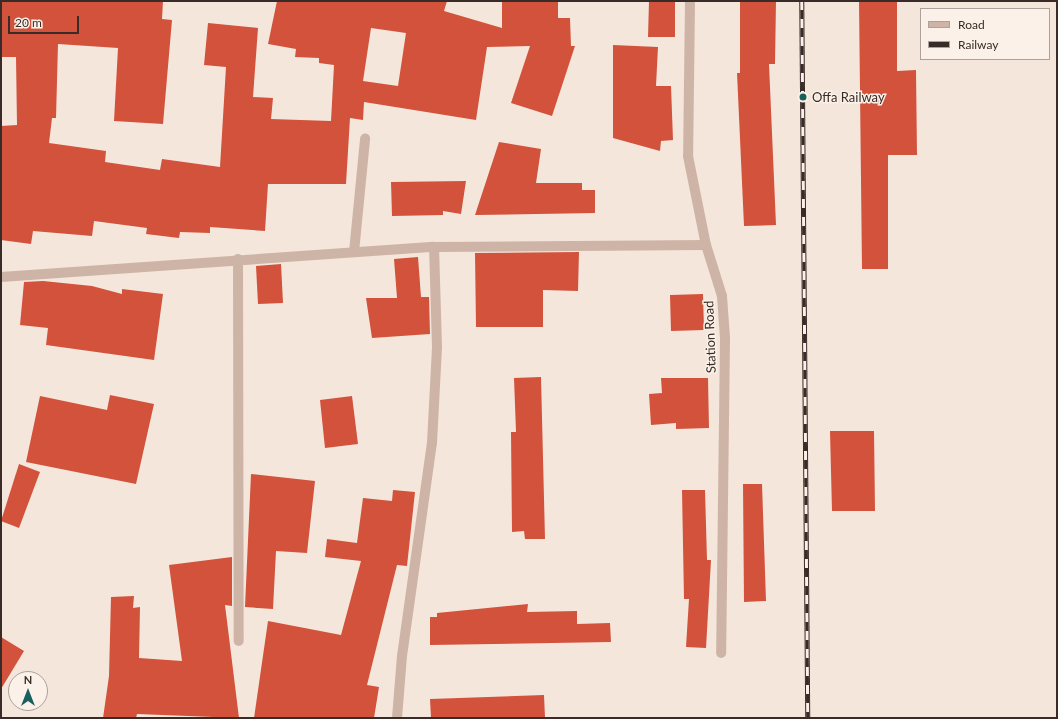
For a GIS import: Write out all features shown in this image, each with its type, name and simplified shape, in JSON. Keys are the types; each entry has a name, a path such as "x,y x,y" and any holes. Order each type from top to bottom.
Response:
{"street":[{"name":"Station Road","path":"690,1 688,156 706,245 722,296 725,338 721,653"},
{"path":"354,252 365,139"},
{"path":"1,277 238,259 434,247 706,245"},
{"path":"397,718 407,614 432,443 437,347 434,247"},
{"path":"238,259 239,641"}],"building":[{"path":"1,1 163,1 162,19 172,20 163,124 114,121 118,48 58,44 56,118 52,118 49,143 106,151 105,162 160,170 162,159 220,167 226,67 204,65 208,23 258,28 253,97 273,98 271,119 331,121 334,65 319,63 319,58 295,57 296,49 268,44 277,1 447,1 444,11 502,28 502,1 558,1 558,18 570,18 571,46 575,46 552,116 511,103 530,46 487,47 476,120 364,102 363,120 350,118 346,184 268,184 265,231 210,227 210,233 180,232 179,238 146,234 147,228 94,221 92,236 33,231 31,244 1,240 1,126 17,125 16,57 1,57","holes":["371,28 406,33 398,86 363,81"]},
{"path":"649,1 675,1 675,37 648,37"},
{"path":"740,1 776,1 775,64 769,64 776,225 744,226 737,73 740,73"},
{"path":"859,1 897,1 897,71 916,70 917,155 888,155 888,269 862,269"},
{"path":"613,45 658,47 656,86 671,86 673,140 661,141 660,151 613,138"},
{"path":"499,142 541,149 536,183 582,183 582,190 595,190 595,213 475,215"},
{"path":"466,181 461,214 443,211 443,215 392,216 391,182"},
{"path":"579,252 578,291 543,290 543,327 476,327 475,253"},
{"path":"418,257 421,297 429,297 430,334 372,338 366,298 397,298 394,259"},
{"path":"281,264 283,303 258,304 256,266"},
{"path":"43,281 92,286 122,294 122,289 163,294 154,360 46,345 48,328 20,325 24,282"},
{"path":"703,294 704,330 671,331 670,295"},
{"path":"541,377 545,539 525,539 524,531 512,532 511,432 516,432 514,378"},
{"path":"661,378 708,378 709,428 676,429 676,423 651,425 649,394 662,393"},
{"path":"110,395 154,404 136,484 26,462 40,396 107,410"},
{"path":"352,396 358,444 325,448 320,400"},
{"path":"830,431 874,431 875,511 832,511"},
{"path":"19,464 40,472 19,528 1,521"},
{"path":"251,474 315,481 307,553 276,551 273,609 245,607"},
{"path":"743,484 762,484 766,601 744,602"},
{"path":"393,490 415,492 407,566 397,565 367,685 379,687 374,718 254,718 268,621 341,635 361,561 325,557 327,539 357,543 363,498 392,501"},
{"path":"682,490 705,490 707,560 711,560 706,648 686,647 689,599 684,599"},
{"path":"232,557 232,606 225,605 239,718 137,714 136,718 103,718 109,676 111,597 134,596 133,608 140,607 139,658 182,661 169,565"},
{"path":"528,604 527,612 577,611 577,624 610,623 611,642 430,645 430,617 437,617 437,613"},
{"path":"1,637 24,651 12,671 8,671 8,677 1,689"},
{"path":"544,695 545,718 431,718 430,699"}],"railway":[{"path":"802,1 808,718"}],"place":[{"name":"Offa Railway","path":"803,97"}]}
